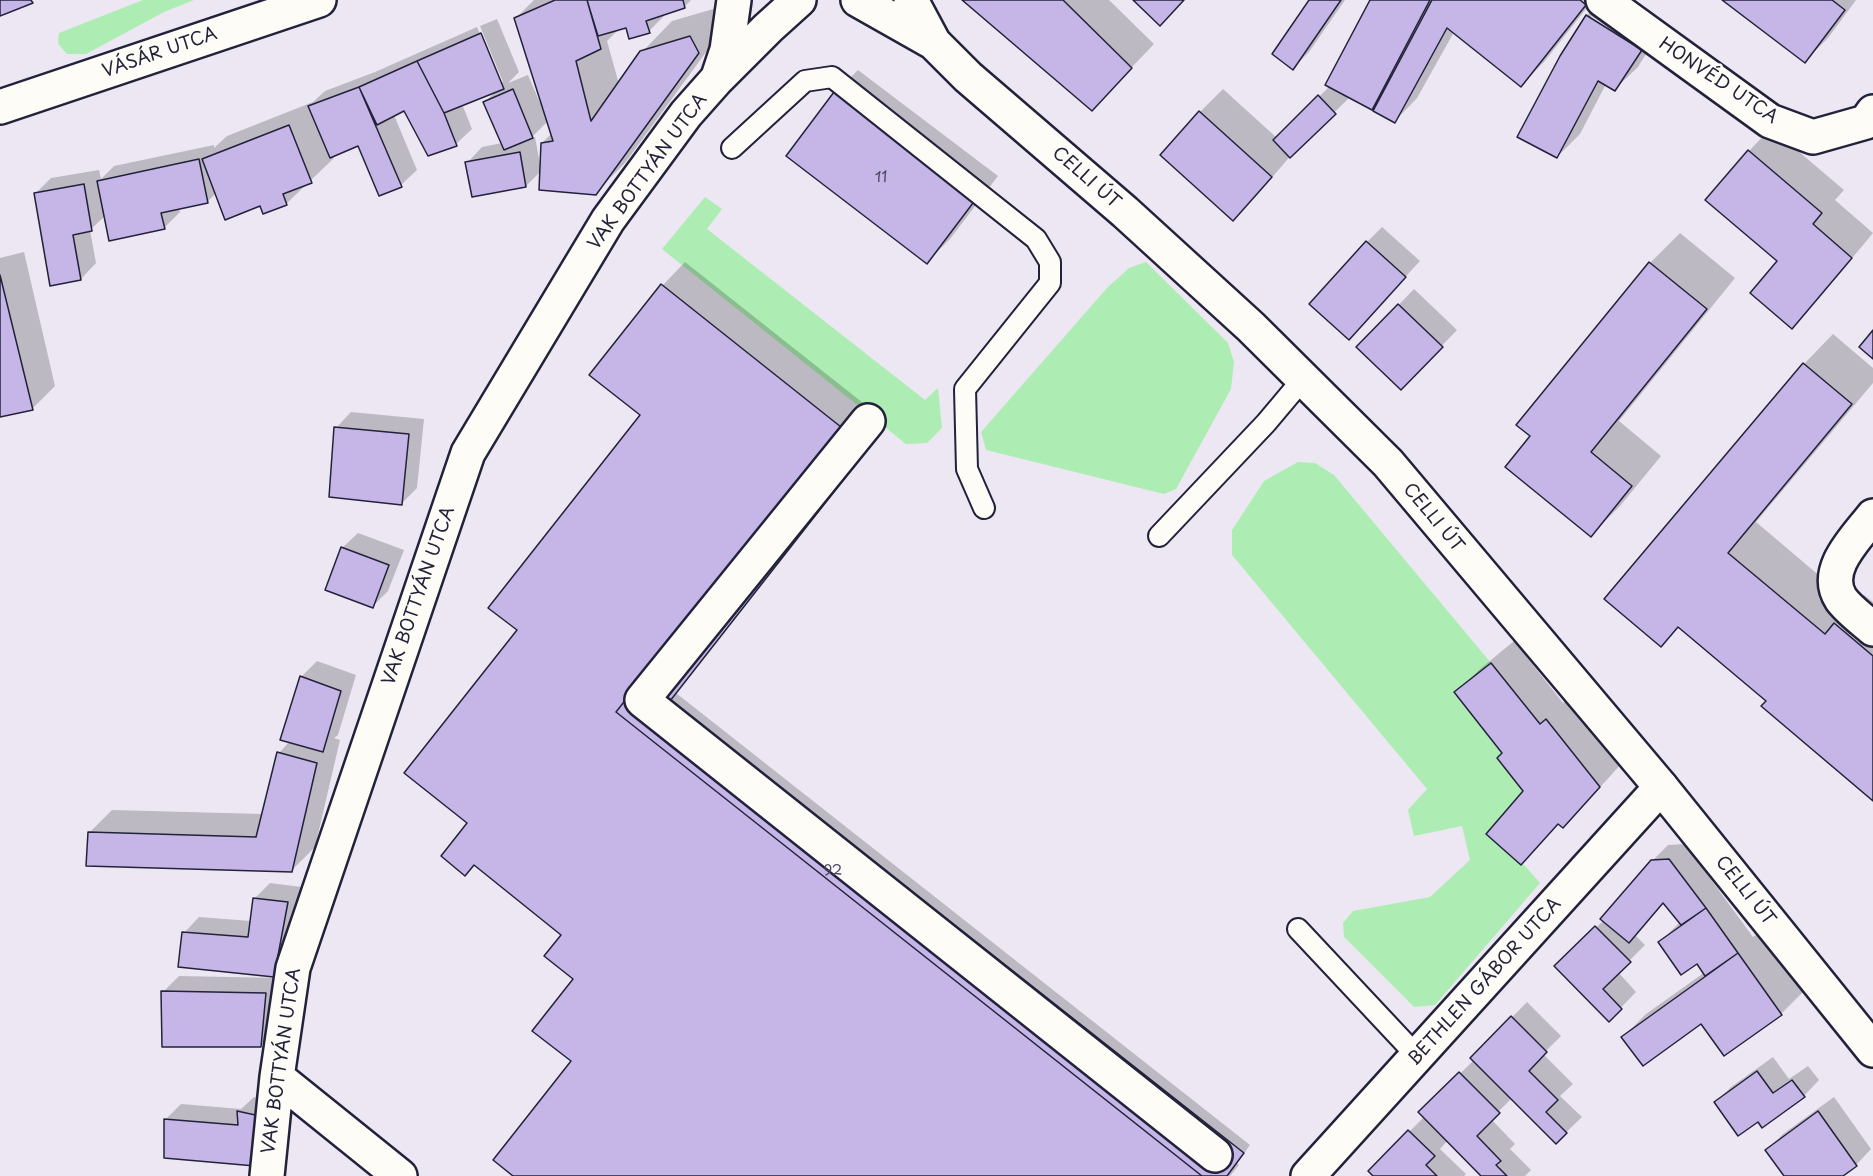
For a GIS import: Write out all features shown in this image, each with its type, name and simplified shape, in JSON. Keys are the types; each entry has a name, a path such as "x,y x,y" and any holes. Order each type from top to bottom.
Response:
{"street":[{"name":"VÁSÁR UTCA","path":"0,107 319,0"},
{"name":"VAK BOTTYÁN UTCA","path":"717,79 727,50 734,0"},
{"name":"VAK BOTTYÁN UTCA","path":"267,1176 277,1077 293,968 468,453 608,220 686,114 717,79 799,0"},
{"name":"CELLI ÚT","path":"858,0 934,43 968,77 1125,212 1251,327 1388,463 1661,787 1873,1050"},
{"name":"CELLI ÚT","path":"911,0 934,43"},
{"name":"HONVÉD UTCA","path":"1603,0 1770,121 1813,137 1871,121"},
{"path":"868,421 642,700 1215,1155"},
{"path":"1873,516 1843,555 1835,576 1841,599 1873,629"},
{"name":"BETHLEN GÁBOR UTCA","path":"1308,1176 1661,787"},
{"path":"277,1077 400,1176"}],"lane":[{"path":"732,148 805,81 832,77 1036,239 1050,262 1050,283 965,389 967,469 984,508"},
{"path":"1159,536 1266,423 1303,379"},
{"path":"1298,929 1417,1056"}],"green space":[{"path":"143,0 194,0 164,12 86,54 67,54 58,44 59,33"},
{"path":"705,197 722,209 707,229 925,400 938,388 942,428 927,443 906,444 662,249"},
{"path":"1146,262 1228,343 1234,362 1231,389 1176,489 1164,494 986,450 981,432 1107,288 1129,268"},
{"path":"1298,462 1315,463 1334,475 1491,663 1454,693 1502,753 1497,758 1523,791 1486,834 1525,866 1540,883 1435,1005 1414,1007 1344,937 1343,923 1353,911 1430,897 1470,860 1462,826 1414,836 1408,810 1427,789 1232,555 1232,530 1264,481"}],"building":[{"path":"0,0 31,0 33,3 0,16"},
{"path":"555,0 587,0 601,49 576,61 591,121 640,51 690,36 699,53 596,195 539,190 541,143 553,141 514,18"},
{"path":"587,0 683,0 685,8 646,21 650,33 629,39 626,28 598,36"},
{"path":"962,0 1063,0 1132,68 1092,111"},
{"path":"1133,0 1184,0 1160,26"},
{"path":"1309,0 1341,0 1293,70 1272,54"},
{"path":"1370,0 1430,0 1372,110 1325,85"},
{"path":"1432,0 1580,0 1586,5 1521,87 1447,28 1395,123 1373,111"},
{"path":"1722,0 1832,0 1845,10 1805,63"},
{"path":"1586,15 1642,50 1615,91 1598,81 1557,158 1517,137 1560,56"},
{"path":"481,33 504,89 444,113 417,61"},
{"path":"417,61 444,113 457,146 428,156 404,111 377,125 359,87"},
{"path":"359,87 402,187 379,196 358,146 330,158 308,106"},
{"path":"513,89 533,138 504,150 483,102"},
{"path":"834,92 976,199 927,264 786,156"},
{"path":"1318,95 1336,114 1290,158 1273,140"},
{"path":"1199,111 1272,177 1233,221 1160,155"},
{"path":"289,125 312,183 283,194 287,205 263,214 260,206 225,220 202,159"},
{"path":"1748,150 1822,213 1813,224 1852,258 1792,329 1750,293 1777,261 1705,200"},
{"path":"520,152 526,187 472,197 465,162"},
{"path":"199,159 208,203 161,213 165,229 109,241 97,181"},
{"path":"84,184 92,231 73,235 81,280 50,286 34,193"},
{"path":"1366,241 1406,277 1349,340 1309,304"},
{"path":"1649,262 1707,309 1591,452 1632,486 1591,537 1505,467 1530,436 1516,425"},
{"path":"0,275 33,410 0,417"},
{"path":"661,284 841,427 616,712 1202,1176 513,1176 493,1160 571,1061 532,1031 573,979 544,956 561,935 474,865 465,876 441,856 467,823 404,773 517,630 488,608 640,415 589,375"},
{"path":"1398,304 1443,347 1401,390 1356,347"},
{"path":"1873,330 1873,359 1859,347"},
{"path":"1803,363 1852,404 1728,553 1825,634 1834,623 1873,656 1873,801 1761,706 1766,701 1678,627 1661,647 1604,599"},
{"path":"334,427 409,434 402,505 329,497"},
{"path":"841,427 869,447 670,701 1244,1153 1227,1176 1202,1176 616,712"},
{"path":"341,547 389,565 373,608 325,590"},
{"path":"1491,663 1540,724 1546,719 1600,787 1563,828 1558,824 1521,865 1486,834 1523,791 1497,758 1502,753 1454,692"},
{"path":"300,676 341,691 323,752 280,740"},
{"path":"277,752 317,763 292,872 86,866 88,832 256,837"},
{"path":"1669,859 1706,908 1681,925 1663,903 1629,943 1600,919 1651,860"},
{"path":"253,898 288,902 274,977 178,967 182,932 248,937"},
{"path":"1706,908 1738,953 1705,976 1697,964 1681,975 1658,942"},
{"path":"1595,926 1631,962 1603,989 1622,1009 1609,1022 1554,966"},
{"path":"1738,953 1782,1015 1724,1056 1701,1024 1643,1066 1621,1037"},
{"path":"161,991 266,993 261,1047 162,1047"},
{"path":"1511,1016 1547,1052 1529,1071 1558,1100 1546,1112 1567,1133 1556,1144 1470,1058"},
{"path":"1757,1071 1773,1093 1792,1080 1805,1097 1762,1128 1758,1122 1738,1136 1714,1102"},
{"path":"1459,1072 1500,1113 1477,1136 1501,1161 1496,1165 1507,1176 1481,1176 1418,1112"},
{"path":"237,1111 260,1116 255,1166 164,1158 164,1119 238,1125"},
{"path":"1818,1111 1857,1166 1843,1176 1784,1176 1765,1150"},
{"path":"1408,1130 1435,1156 1426,1165 1437,1176 1373,1176 1368,1171"}]}
